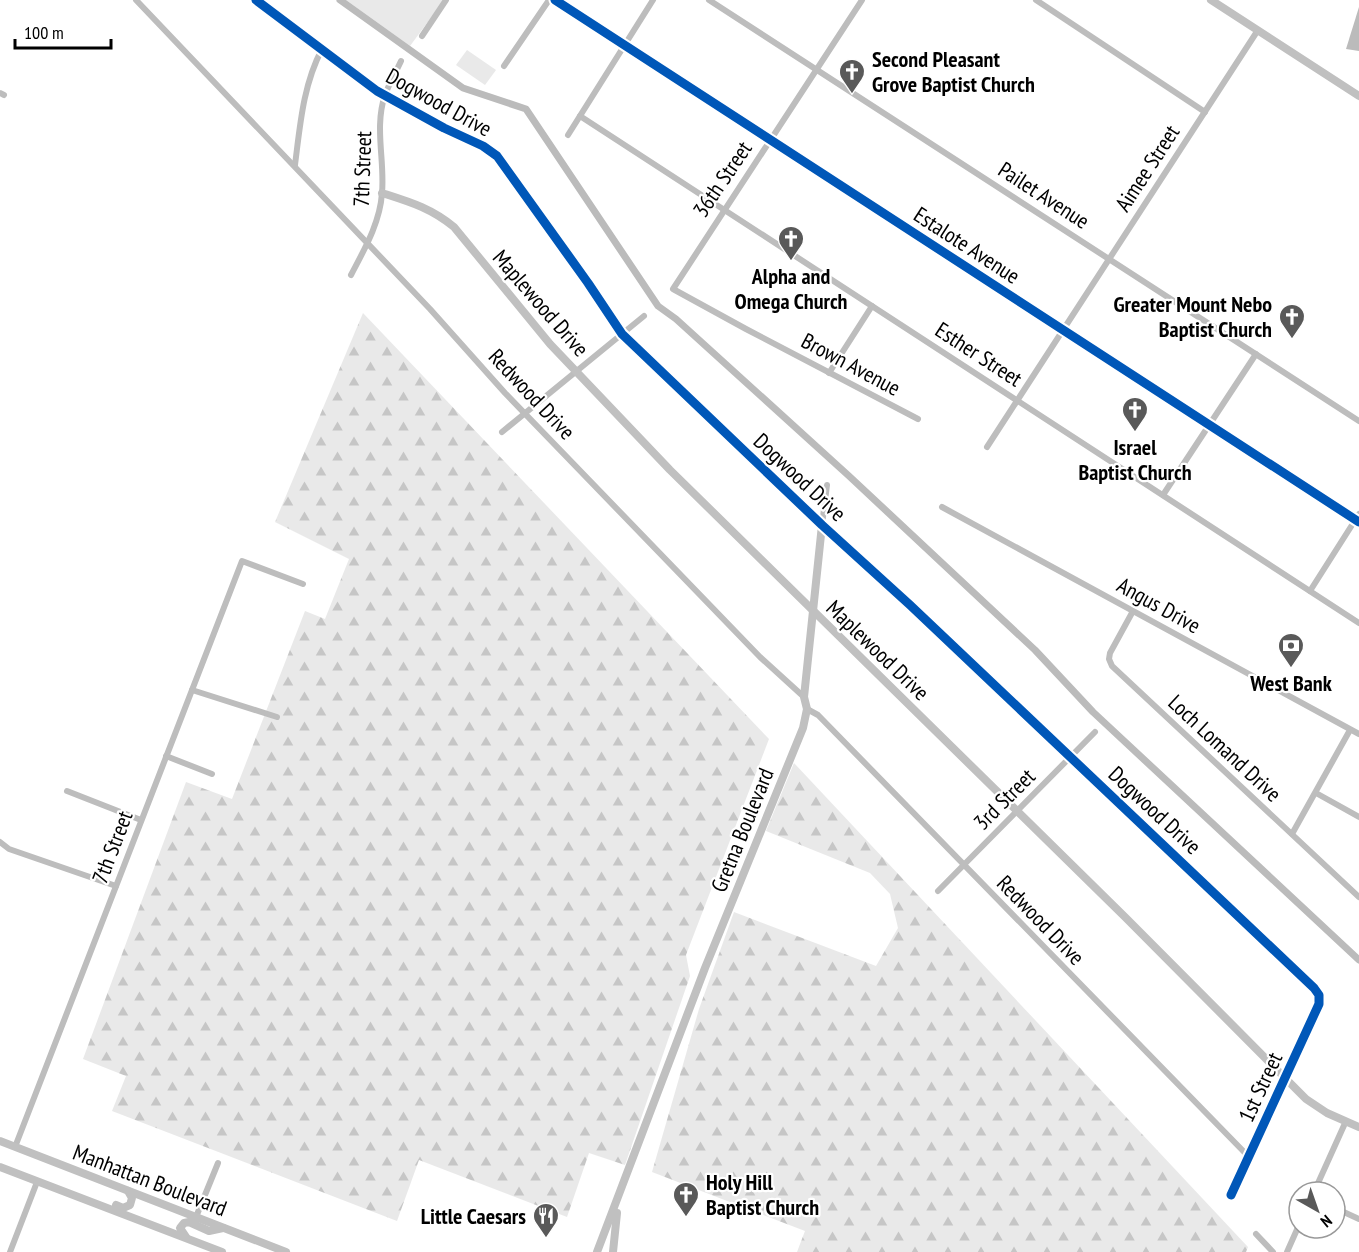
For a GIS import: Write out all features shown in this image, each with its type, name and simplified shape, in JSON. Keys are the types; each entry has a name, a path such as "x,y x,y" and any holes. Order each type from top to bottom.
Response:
{"street":[{"name":"Redwood Drive","path":"136,0 430,309 524,414 760,657 804,697"},
{"name":"Dogwood Drive","path":"256,0 385,96 483,146 497,156 622,334 1319,995"},
{"path":"423,36 446,0"},
{"path":"504,66 549,0"},
{"name":"Estalote Avenue","path":"555,0 1209,425 1358,519"},
{"path":"568,135 653,0"},
{"name":"Pailet Avenue","path":"709,0 1359,421"},
{"name":"36th Street","path":"673,289 862,0"},
{"path":"1036,0 1205,112"},
{"path":"1211,0 1359,96"},
{"name":"Aimee Street","path":"987,447 1258,30"},
{"path":"295,165 302,110 312,68 322,49"},
{"name":"7th Street","path":"351,275 368,243 378,217 382,193 380,142 385,96 401,61"},
{"name":"Esther Street","path":"580,116 1359,623"},
{"name":"Maplewood Drive","path":"382,193 426,207 440,215 454,228 550,344 670,470 1312,1104 1359,1127"},
{"name":"Brown Avenue","path":"673,289 918,419"},
{"path":"829,373 872,306"},
{"path":"502,432 644,316"},
{"path":"1164,495 1256,354"},
{"name":"Gretna Boulevard","path":"597,1252 709,958 803,728 807,709 804,697 812,610 827,485"},
{"name":"Angus Drive","path":"942,507 1359,734"},
{"path":"1310,591 1358,519"},
{"name":"7th Street","path":"15,1147 242,561 303,584"},
{"name":"Loch Lomand Drive","path":"1133,611 1110,653 1109,659 1112,666 1359,897"},
{"path":"192,690 277,717"},
{"name":"Redwood Drive","path":"807,709 818,716 1249,1157"},
{"path":"1292,834 1350,730"},
{"name":"3rd Street","path":"938,891 1095,732"},
{"path":"166,756 212,774"},
{"path":"67,791 141,820"},
{"path":"1316,794 1359,817"},
{"path":"0,842 9,849 116,886"},
{"name":"1st Street","path":"1231,1195 1319,1004 1319,995"},
{"path":"1319,1180 1346,1121"},
{"name":"Manhattan Boulevard","path":"0,1141 286,1252"},
{"path":"196,1217 218,1163"},
{"name":"Manhattan Boulevard","path":"0,1167 222,1252"},
{"name":"Gretna Boulevard","path":"614,1252 615,1222 627,1175"},
{"path":"10,1252 37,1182"},
{"path":"87,1200 97,1199 127,1208 132,1202 128,1191"},
{"path":"187,1238 180,1228 184,1222 209,1231 224,1228"},
{"path":"1256,1234 1273,1252"}],"green space":[{"path":"346,0 444,0 410,46"},
{"path":"467,50 496,70 485,85 456,65"},
{"path":"363,313 769,739 686,955 690,976 625,1165 589,1153 567,1217 419,1160 397,1221 112,1111 126,1076 83,1059 186,782 232,799 305,611 325,619 349,559 275,522"},
{"path":"794,763 1248,1247 1246,1252 797,1252 805,1231 652,1172 699,1009 734,912 876,966 898,928 890,894 870,873 766,831"}],"shaded area":[{"path":"1359,7 1359,51 1346,49"}],"waterway":[{"path":"340,0 463,88 526,109 658,306 676,319 849,476 1035,650 1093,712 1359,960"}],"cycle path":[{"path":"256,0 377,91 444,128 483,146 497,156 622,334 1314,988 1319,995 1319,1004 1231,1195"},
{"path":"555,0 1359,522"}],"place":[{"name":"Second Pleasant Grove Baptist Church","path":"852,95"},
{"name":"Alpha and Omega Church","path":"791,262"},
{"name":"Greater Mount Nebo Baptist Church","path":"1292,340"},
{"name":"Israel Baptist Church","path":"1135,433"},
{"name":"West Bank","path":"1291,669"},
{"name":"Holy Hill Baptist Church","path":"686,1218"},
{"name":"Little Caesars","path":"546,1239"}]}
